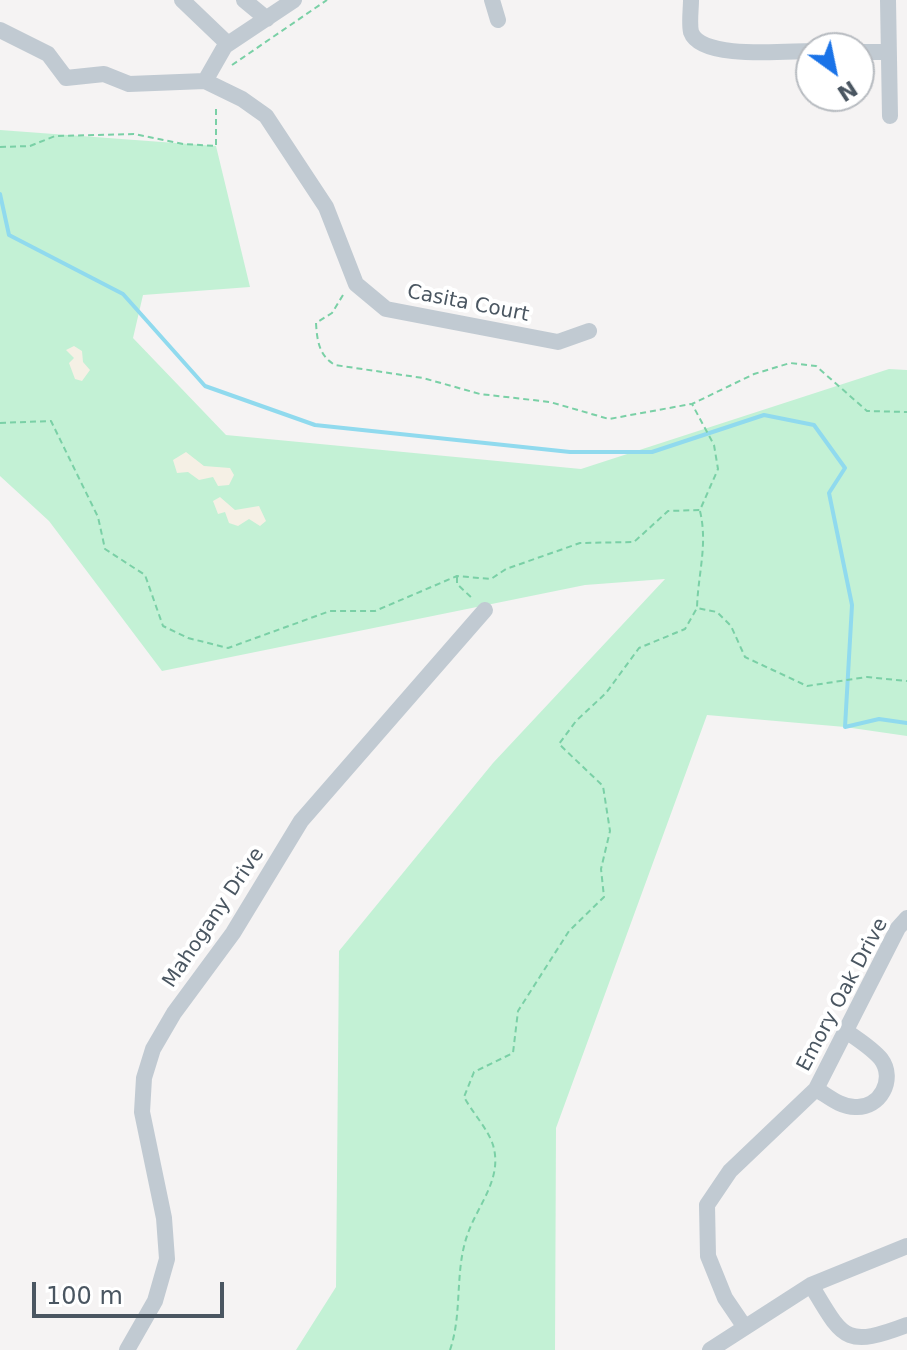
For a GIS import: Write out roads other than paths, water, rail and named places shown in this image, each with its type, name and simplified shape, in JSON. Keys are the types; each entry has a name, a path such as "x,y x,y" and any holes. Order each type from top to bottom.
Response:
{"street":[{"path":"182,0 228,44"},
{"path":"244,0 267,19"},
{"path":"0,30 41,49 66,78 104,74 129,84 212,84 214,60 228,44 294,0"},
{"path":"492,0 498,20"},
{"path":"691,0 691,32 702,45 724,51 795,51"},
{"path":"888,0 890,116"},
{"path":"875,52 888,52"},
{"name":"Casita Court","path":"212,84 266,116 278,132 326,207 354,281 371,300 386,309 558,342 589,331"},
{"name":"Mahogany Drive","path":"127,1350 155,1301 167,1259 164,1218 142,1112 144,1078 153,1049 168,1022 233,933 301,821 485,610"},
{"name":"Emory Oak Drive","path":"744,1326 725,1298 708,1256 707,1205 730,1171 816,1089 898,928 907,918"},
{"path":"816,1089 853,1108 872,1104 885,1088 887,1078 880,1057 846,1031"},
{"path":"710,1350 811,1285 907,1246"},
{"path":"811,1285 836,1327 847,1336 862,1339 907,1325"}],"waterway":[{"path":"0,194 9,235 123,294 205,386 315,425 570,452 652,452 764,415 814,425 845,468 829,493 852,605 845,727 879,719 907,723"}]}
